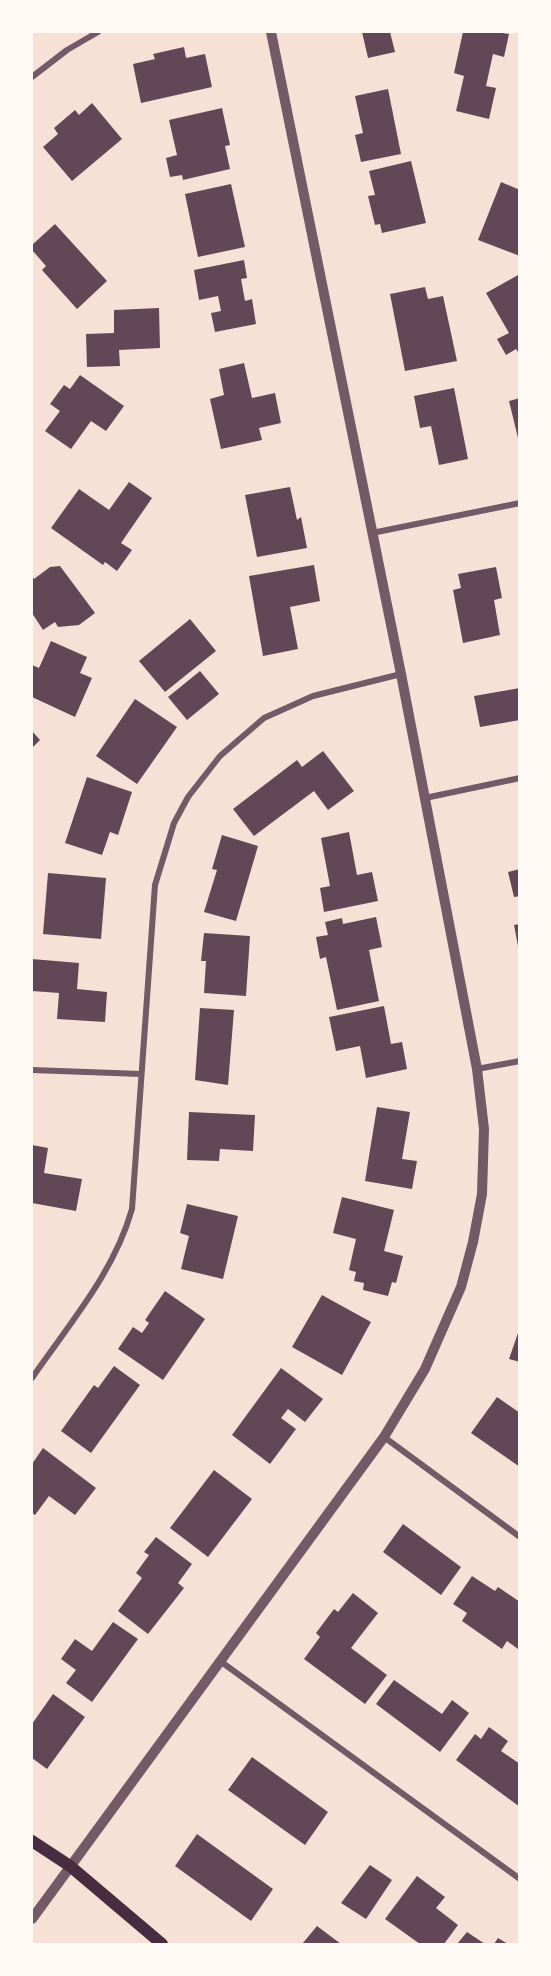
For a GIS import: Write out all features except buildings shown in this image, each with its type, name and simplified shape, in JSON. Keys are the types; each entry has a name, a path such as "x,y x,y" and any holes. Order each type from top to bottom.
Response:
{"main road":[{"path":"32,1841 70,1866 162,1944"}],"street":[{"path":"32,77 67,50 98,32"},
{"path":"32,1919 384,1437 426,1369 461,1287 482,1194 484,1129 477,1069 401,674 271,32"},
{"path":"372,532 519,502"},
{"path":"32,1378 108,1269 124,1238 135,1191 155,885 174,823 188,797 220,756 264,718 313,696 401,674"},
{"path":"425,798 519,778"},
{"path":"477,1069 519,1061"},
{"path":"32,1070 141,1074"},
{"path":"384,1437 519,1537"},
{"path":"220,1661 519,1879"}]}
